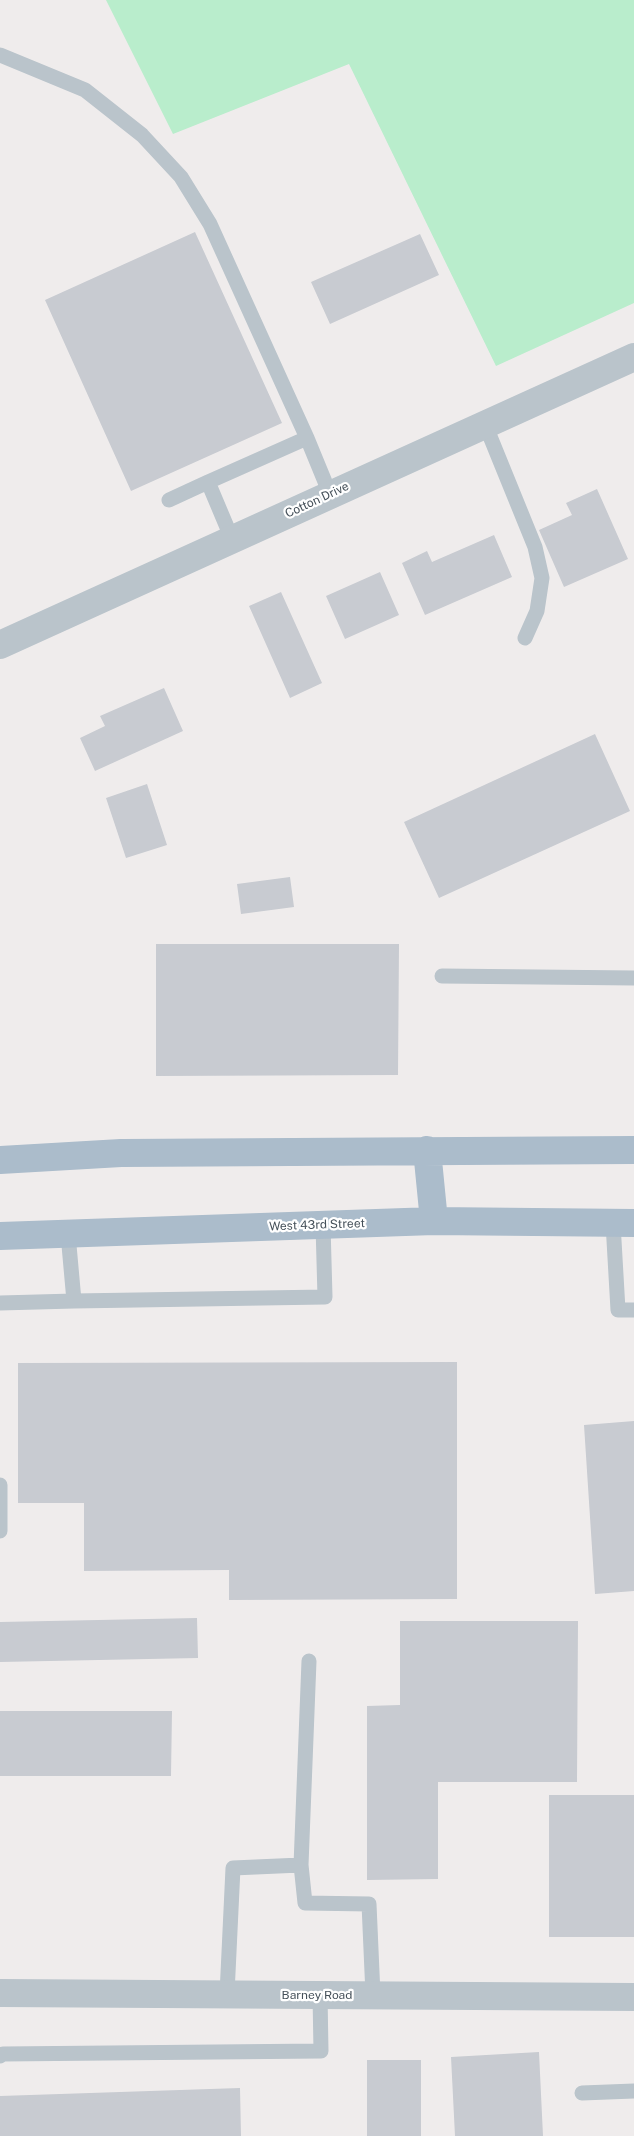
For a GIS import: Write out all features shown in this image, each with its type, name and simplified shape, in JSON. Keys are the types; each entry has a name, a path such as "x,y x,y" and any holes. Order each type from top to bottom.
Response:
{"main road":[{"path":"427,1150 434,1221"},
{"path":"0,1160 121,1153 634,1150"},
{"name":"West 43rd Street","path":"0,1236 434,1221 624,1223"}],"street":[{"name":"Cotton Drive","path":"0,645 634,357"},
{"name":"Barney Road","path":"0,1993 634,1997"}],"lane":[{"path":"0,55 85,90 142,135 181,177 210,224 307,438 330,494"},
{"path":"485,424 535,547 542,578 538,611 525,638"},
{"path":"169,500 307,438"},
{"path":"208,482 232,539"},
{"path":"442,976 634,978"},
{"path":"624,1223 618,1310 634,1310"},
{"path":"0,1303 325,1297 323,1225"},
{"path":"68,1234 74,1301"},
{"path":"0,1485 0,1531"},
{"path":"309,1661 301,1865 305,1903 369,1904 373,1995"},
{"path":"226,1994 233,1868 301,1865"},
{"path":"0,2056 3,2054 321,2052 320,1995"},
{"path":"582,2093 634,2091"}],"green space":[{"path":"106,0 634,0 634,303 496,366 349,64 173,134"}],"building":[{"path":"195,232 282,423 131,491 45,300"},
{"path":"420,234 439,275 330,324 311,282"},
{"path":"597,489 628,559 564,587 539,530 572,515 566,503"},
{"path":"494,535 512,577 425,615 402,563 427,551 432,562"},
{"path":"380,572 399,615 345,639 326,596"},
{"path":"281,592 322,683 290,698 249,606"},
{"path":"164,688 183,731 95,771 80,738 105,726 100,716"},
{"path":"595,734 630,811 439,898 404,822"},
{"path":"147,784 167,845 126,858 106,798"},
{"path":"290,877 294,907 241,914 237,884"},
{"path":"156,944 399,944 398,1075 156,1076"},
{"path":"457,1362 457,1599 229,1600 229,1570 84,1571 84,1503 18,1503 18,1363"},
{"path":"634,1421 634,1591 595,1594 584,1425"},
{"path":"197,1618 198,1658 0,1662 0,1622"},
{"path":"400,1621 578,1621 577,1782 438,1782 438,1879 367,1880 367,1706 400,1705"},
{"path":"0,1711 172,1711 171,1776 0,1776"},
{"path":"549,1795 634,1795 634,1937 549,1937"},
{"path":"539,2052 543,2136 455,2136 451,2057"},
{"path":"367,2060 421,2060 421,2136 367,2136"},
{"path":"240,2088 241,2136 0,2136 0,2096"}]}
